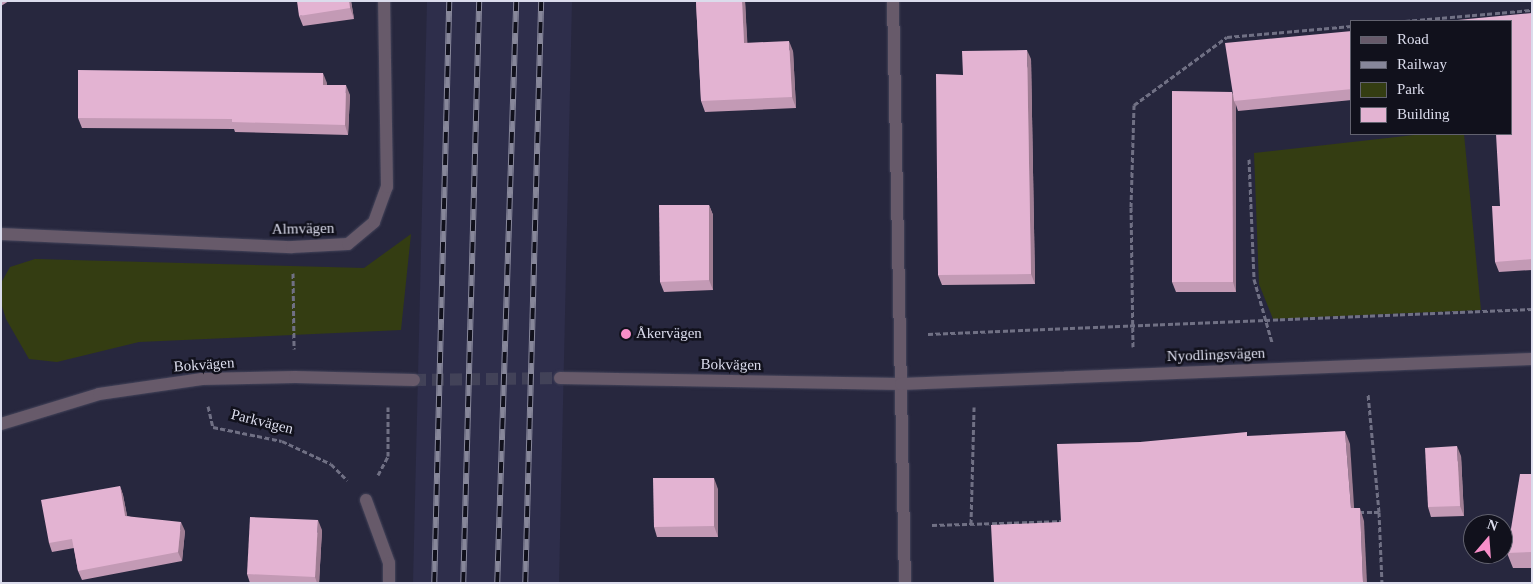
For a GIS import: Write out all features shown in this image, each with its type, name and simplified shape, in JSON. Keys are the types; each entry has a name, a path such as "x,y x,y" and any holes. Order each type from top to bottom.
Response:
{"street":[{"name":"Almvägen","path":"1,234 292,247 348,244 374,222 387,187 384,1"},
{"path":"893,1 905,583"},
{"name":"Nyodlingsvägen","path":"901,384 1532,359"},
{"name":"Bokvägen","path":"1,424 99,394 202,379 294,377 414,380"},
{"name":"Bokvägen","path":"560,378 901,384"},
{"path":"366,500 390,563 389,583"}],"path":[{"path":"1417,20 1532,10"},
{"path":"1133,375 1131,207 1134,105 1227,37 1350,26"},
{"path":"1248,159 1254,279 1279,369"},
{"path":"292,247 294,377"},
{"path":"920,334 1532,309"},
{"path":"1366,366 1380,512 1382,583"},
{"name":"Parkvägen","path":"202,379 213,427 282,441 331,464 366,500"},
{"path":"366,500 388,456 389,379"},
{"path":"971,524 974,381"},
{"path":"1350,513 1380,512"},
{"path":"904,526 1071,521"}],"shaded area":[{"path":"427,1 572,1 559,583 413,583"}],"green space":[{"path":"1414,135 1464,135 1481,310 1273,319 1259,284 1254,153"},
{"path":"411,234 401,330 139,342 57,362 29,359 6,319 1,303 1,283 10,267 35,259 364,268"}],"building":[{"path":"297,1 349,1 350,8 299,16"},
{"path":"696,1 742,1 744,43 789,41 792,97 701,101"},
{"path":"1532,13 1532,259 1495,262 1492,206 1500,206 1496,135 1513,135 1513,20 1458,20"},
{"path":"1350,31 1350,89 1234,101 1225,43"},
{"path":"1027,50 1031,274 938,275 936,74 963,75 962,51"},
{"path":"78,70 323,73 323,85 346,85 345,125 232,122 232,119 78,118"},
{"path":"1172,91 1232,92 1233,282 1172,282"},
{"path":"659,205 709,205 709,280 660,282"},
{"path":"1345,431 1351,508 1360,508 1363,582 994,583 991,525 1061,522 1057,444 1140,442 1247,432 1247,436"},
{"path":"1457,446 1460,506 1428,507 1425,448"},
{"path":"1520,474 1532,474 1532,552 1513,553 1513,517"},
{"path":"653,478 714,478 714,526 654,527"},
{"path":"120,486 125,516 181,522 178,552 78,571 72,539 49,543 41,500"},
{"path":"250,517 318,520 315,577 247,574"}],"tunnel":[{"path":"414,380 560,378"}],"railway":[{"path":"434,583 449,1"},
{"path":"463,583 479,1"},
{"path":"497,583 516,1"},
{"path":"525,583 541,1"}],"place":[{"name":"Åkervägen","path":"626,334"}]}
